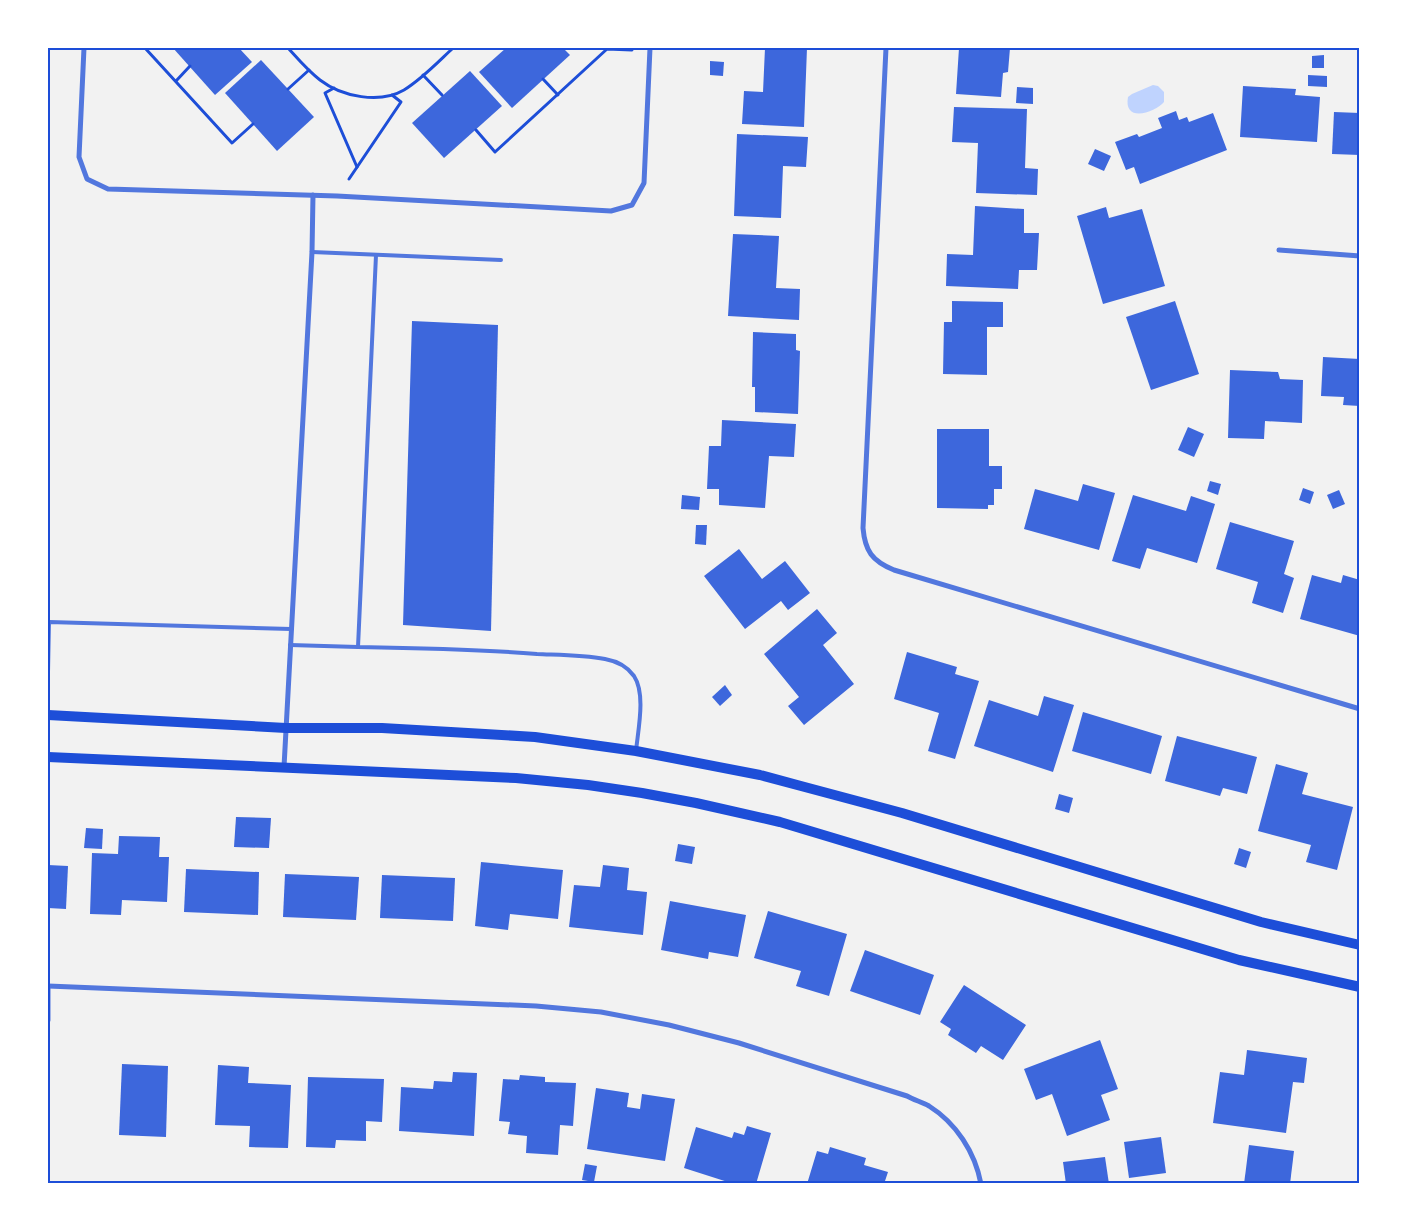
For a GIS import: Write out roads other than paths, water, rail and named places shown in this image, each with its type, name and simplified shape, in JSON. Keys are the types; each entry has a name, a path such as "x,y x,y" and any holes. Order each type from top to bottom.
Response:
{"main road":[{"path":"48,715 286,728 382,728 535,737 636,751 718,766 902,813 1261,922 1360,945"},
{"path":"48,756 516,778 588,785 696,803 780,822 1239,960 1360,987"}],"street":[{"path":"84,48 79,157 87,179 108,189 337,196 611,211 632,206 644,183 649,49"},
{"path":"886,48 863,528 864,543 869,552 882,565 894,570 1360,709"},
{"path":"284,767 312,252 313,195"},
{"path":"1279,250 1360,256"},
{"path":"48,1020 48,986 536,1006 601,1012 669,1025 748,1046 907,1096 928,1106 949,1122 962,1138 973,1158 981,1184"}],"lane":[{"path":"312,252 502,260"},
{"path":"358,647 376,255"},
{"path":"48,672 49,622 291,629"},
{"path":"290,645 495,651 606,659 626,666 639,688 640,710 636,751"}],"water":[{"path":"1153,85 1158,86 1164,92 1164,102 1148,112 1135,113 1130,111 1128,97"}]}
